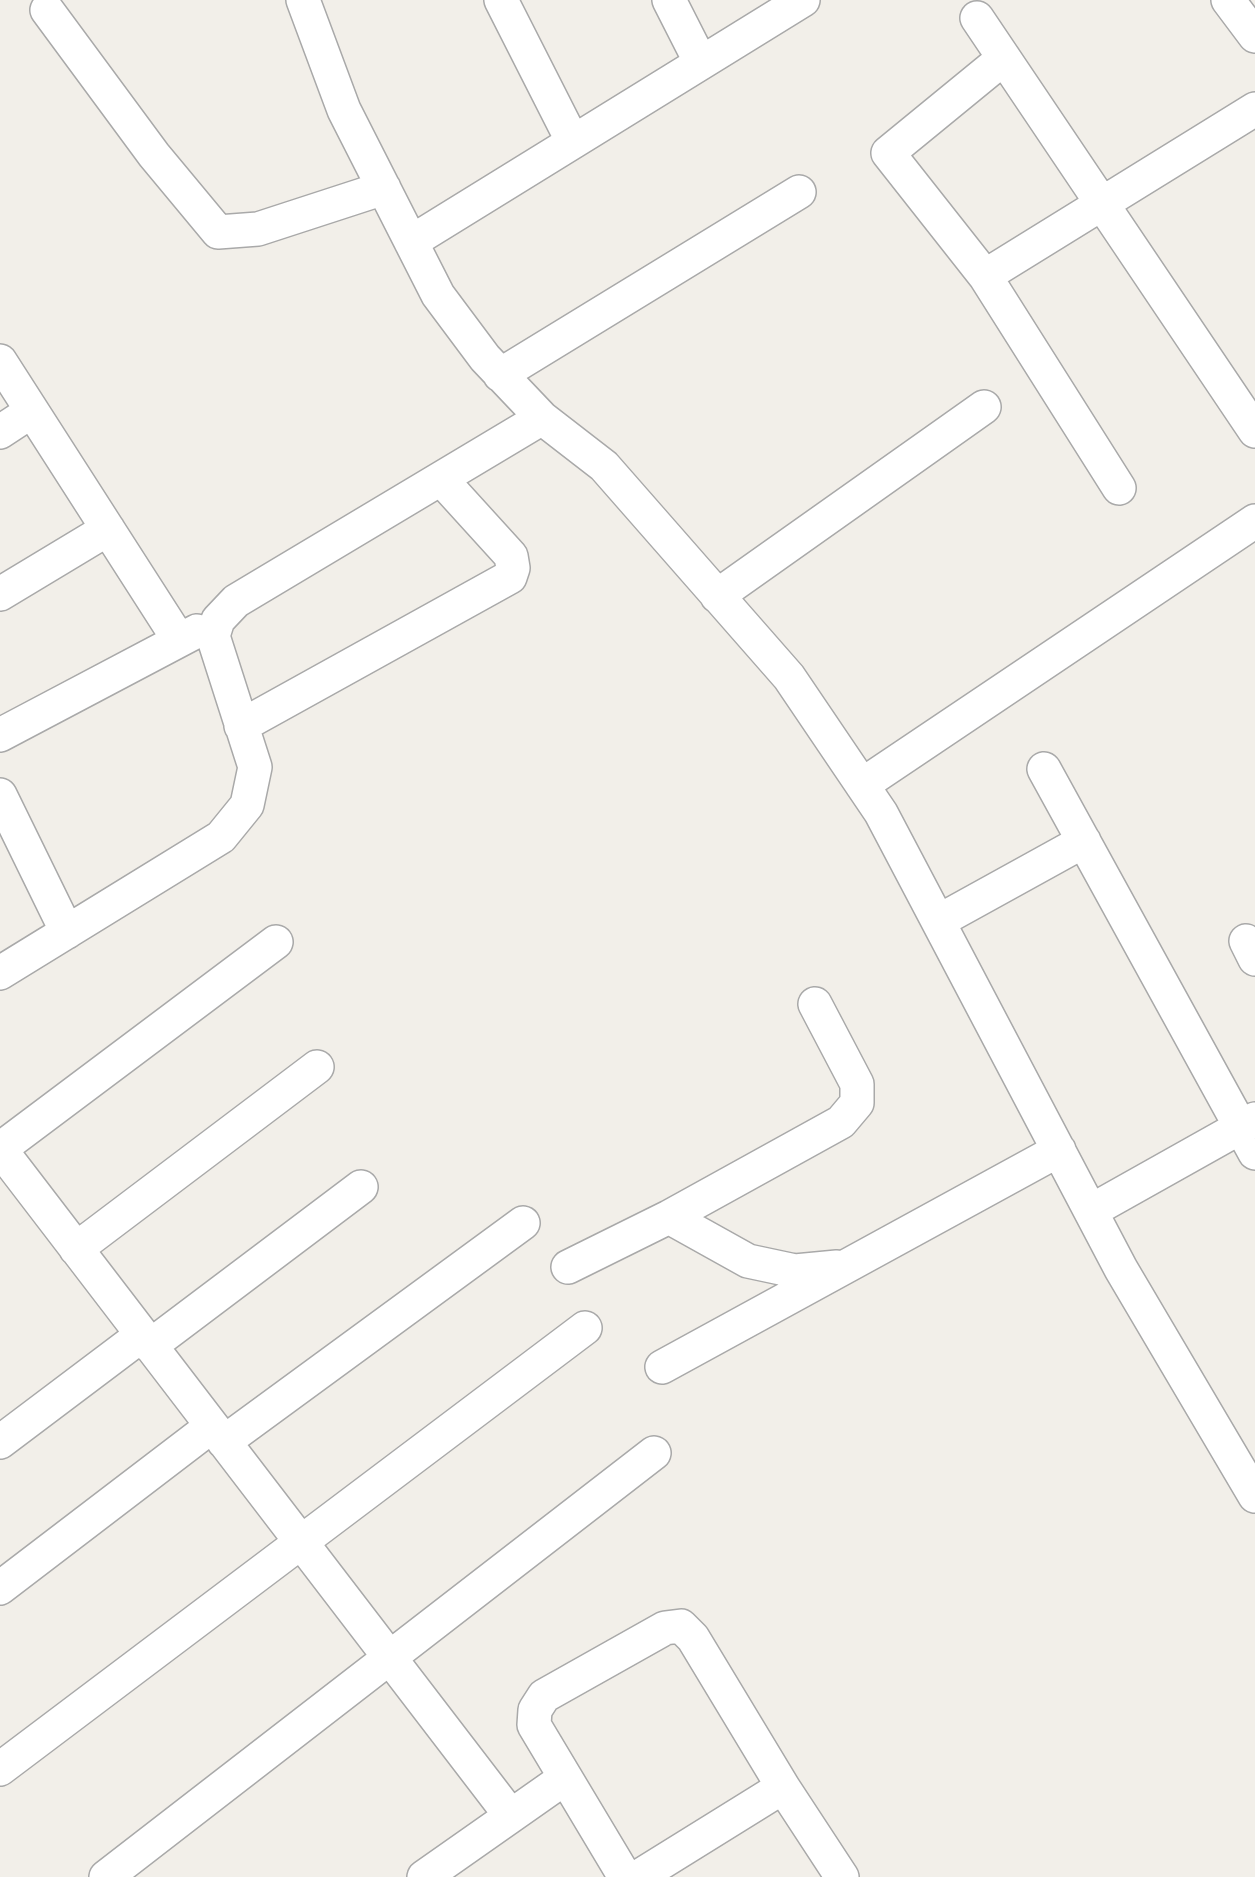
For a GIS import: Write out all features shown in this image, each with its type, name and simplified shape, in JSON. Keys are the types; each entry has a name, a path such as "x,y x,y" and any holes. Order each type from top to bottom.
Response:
{"street":[{"path":"303,0 344,110 438,295 500,375 542,418 604,466 789,676 881,813 1121,1269 1255,1496"},
{"path":"501,0 573,142"},
{"path":"669,0 700,63"},
{"path":"411,242 803,0"},
{"path":"1227,0 1255,36"},
{"path":"46,10 154,155 218,232 258,230 384,188"},
{"path":"977,18 1255,431"},
{"path":"1004,58 888,153 985,276 1119,488"},
{"path":"985,276 1255,110"},
{"path":"500,375 799,192"},
{"path":"0,361 179,640"},
{"path":"717,596 984,407"},
{"path":"0,432 32,411"},
{"path":"0,735 218,620 236,601 542,418"},
{"path":"241,726 510,577 513,568 511,556 441,479"},
{"path":"862,785 1255,521"},
{"path":"0,594 108,529"},
{"path":"0,973 221,837 247,805 255,767 216,653 213,636 218,620"},
{"path":"1044,769 1251,1133 1091,1211"},
{"path":"0,795 67,932"},
{"path":"939,921 1083,841"},
{"path":"276,942 0,1149 511,1816"},
{"path":"568,1267 669,1217 841,1122 857,1104 856,1084 816,1004"},
{"path":"76,1249 317,1067"},
{"path":"662,1367 1059,1150"},
{"path":"0,1442 360,1187"},
{"path":"669,1217 748,1262 795,1271 847,1266"},
{"path":"0,1588 523,1223"},
{"path":"0,1769 585,1328"},
{"path":"106,1877 654,1453"},
{"path":"625,1877 534,1725 535,1710 544,1696 665,1628 681,1626 693,1638 783,1787 842,1877"},
{"path":"424,1877 565,1778"},
{"path":"638,1877 783,1787"}]}
